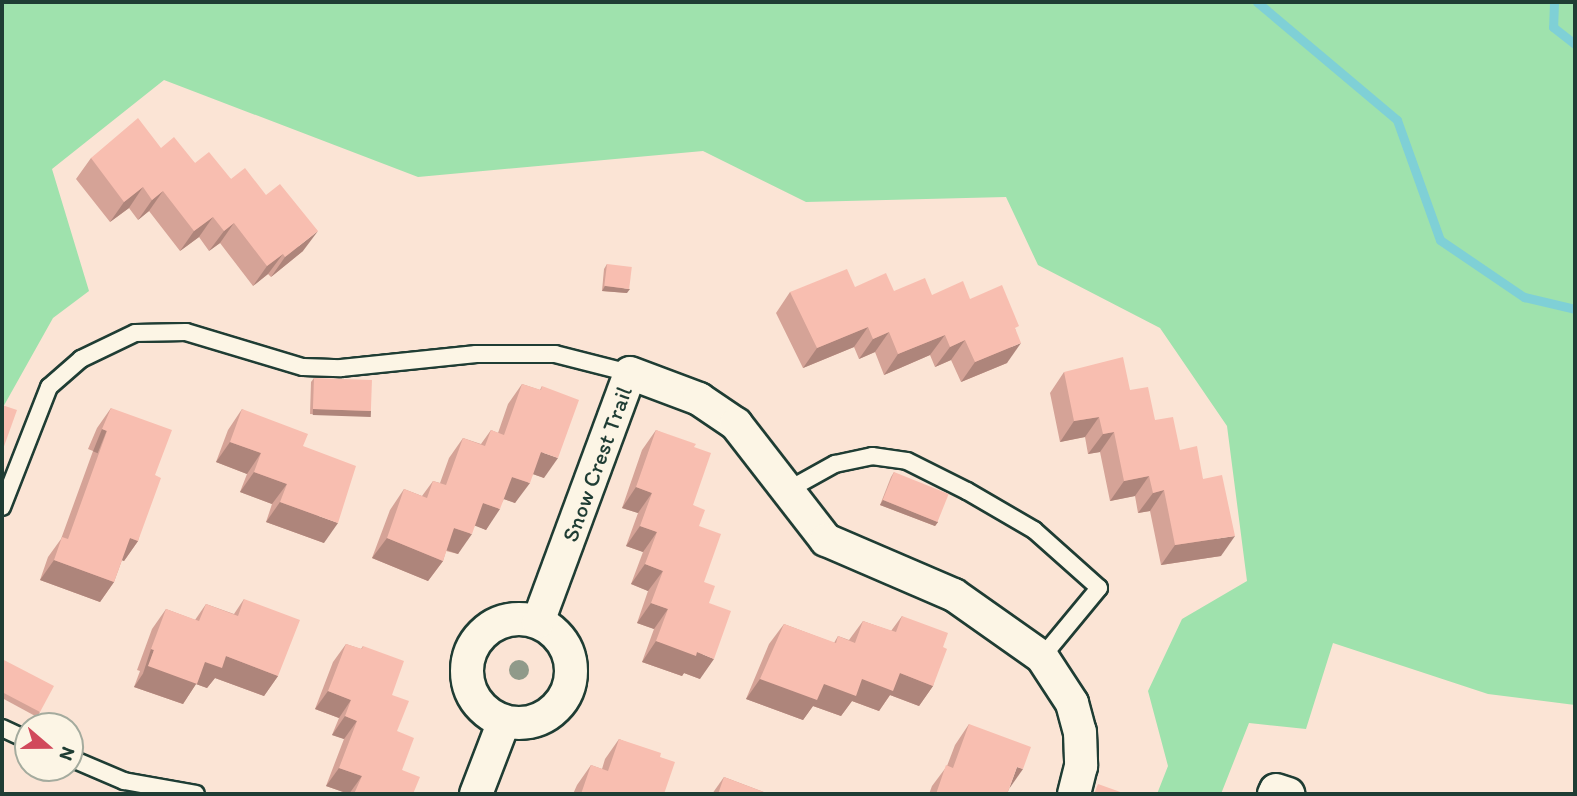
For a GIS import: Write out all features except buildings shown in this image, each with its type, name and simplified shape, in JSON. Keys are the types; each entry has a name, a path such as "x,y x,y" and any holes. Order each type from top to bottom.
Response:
{"street":[{"name":"Snow Crest Trail","path":"538,622 630,373 699,399 736,424 826,540 954,595 1042,657 1072,703 1080,732 1081,766 1074,794"},
{"path":"522,619 538,622 553,631 565,645 570,662 570,680 565,696 546,715 522,723 504,721 489,714 477,702 470,687 467,670 470,654 478,639 505,621 522,619"},
{"path":"476,794 504,721"},
{"path":"1274,794 1276,790 1288,794"}],"lane":[{"path":"2,507 49,387 81,359 135,333 186,332 303,367 341,368 476,354 555,354 630,373"},
{"path":"788,491 835,464 872,456 907,461 967,491 1034,530 1099,588 1042,657"},
{"path":"84,764 124,781 196,794"}],"green space":[{"path":"2,2 1575,2 1575,705 1488,694 1333,643 1306,729 1249,723 1221,794 1157,794 1168,766 1148,691 1182,619 1247,581 1227,426 1160,328 1038,265 1006,197 806,202 703,151 418,177 164,80 52,169 89,291 53,318 2,409"}],"waterway":[{"path":"1257,2 1397,120 1440,240 1524,297 1575,309"},
{"path":"1554,2 1553,27 1575,44"}]}
